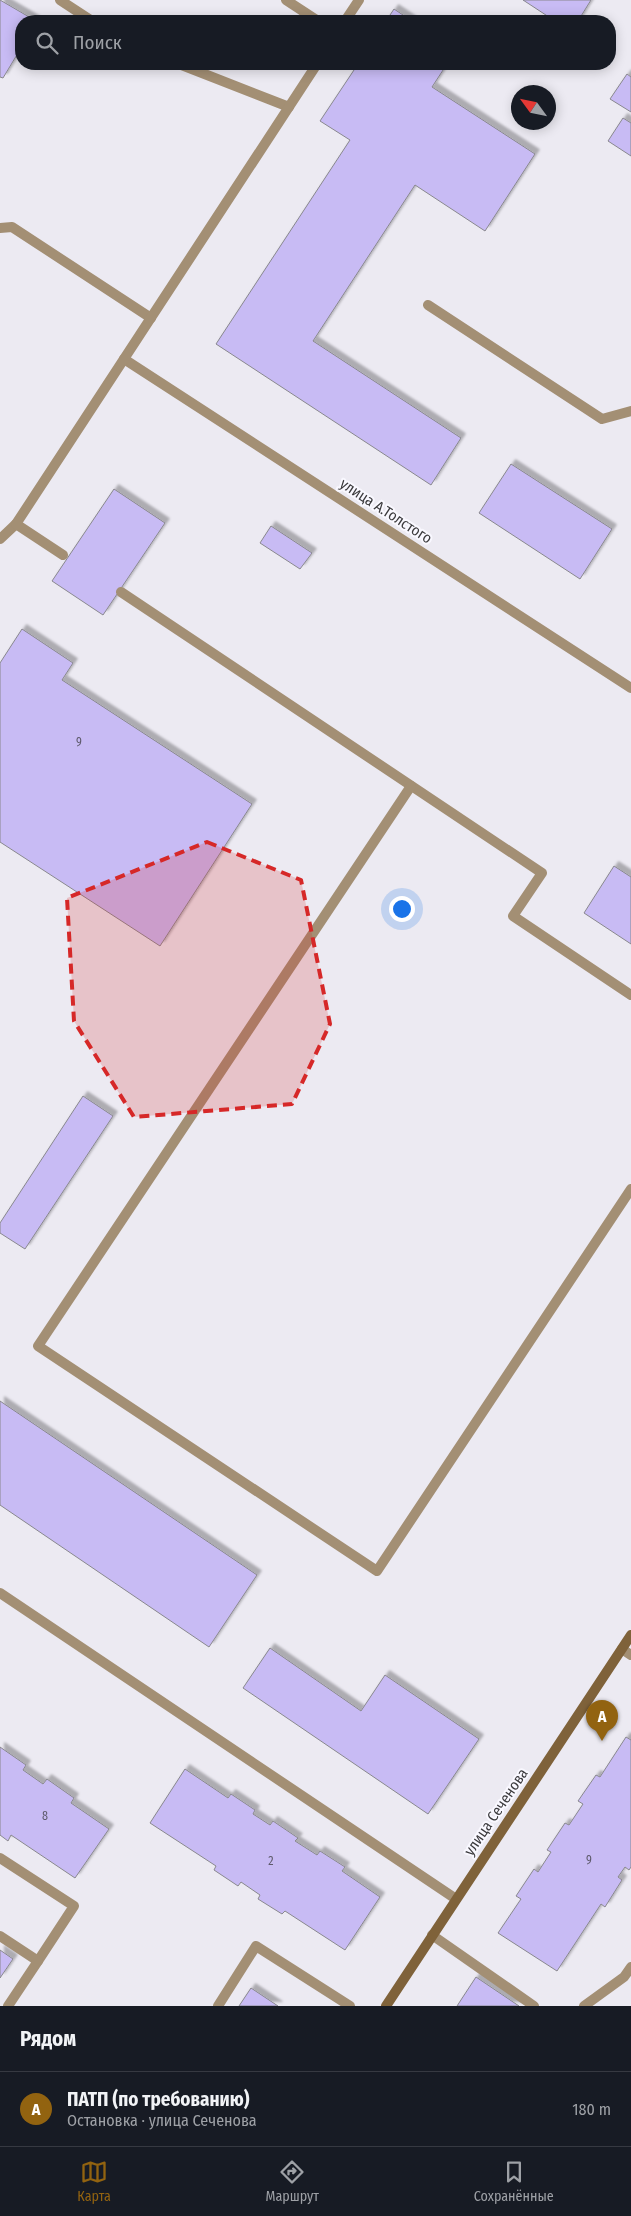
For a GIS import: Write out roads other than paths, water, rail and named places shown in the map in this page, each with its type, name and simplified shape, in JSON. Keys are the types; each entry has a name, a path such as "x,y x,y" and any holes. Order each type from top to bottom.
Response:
{"main road":[{"name":"улица Сеченова","path":"386,2006 631,1635"}],"street":[{"path":"60,0 83,15"},
{"path":"286,0 309,15"},
{"path":"349,15 359,0"},
{"path":"193,70 289,107"},
{"path":"0,540 16,524 313,70"},
{"path":"0,228 12,227 151,318"},
{"path":"428,305 602,419 631,410"},
{"name":"улица А.Толстого","path":"124,359 631,688"},
{"path":"16,524 63,555"},
{"path":"121,592 542,873 513,916 631,995"},
{"path":"411,786 38,1346 377,1571 631,1189"},
{"path":"0,1593 456,1899"},
{"path":"622,1649 631,1655"},
{"path":"0,1858 74,1906 8,2006"},
{"path":"432,1935 534,2006"},
{"path":"0,1936 38,1961"},
{"path":"218,2006 256,1946 350,2006"},
{"path":"584,2006 624,1977 631,1967"}],"place":[{"name":"ПАТП (по требованию)","path":"602,1741"}]}
